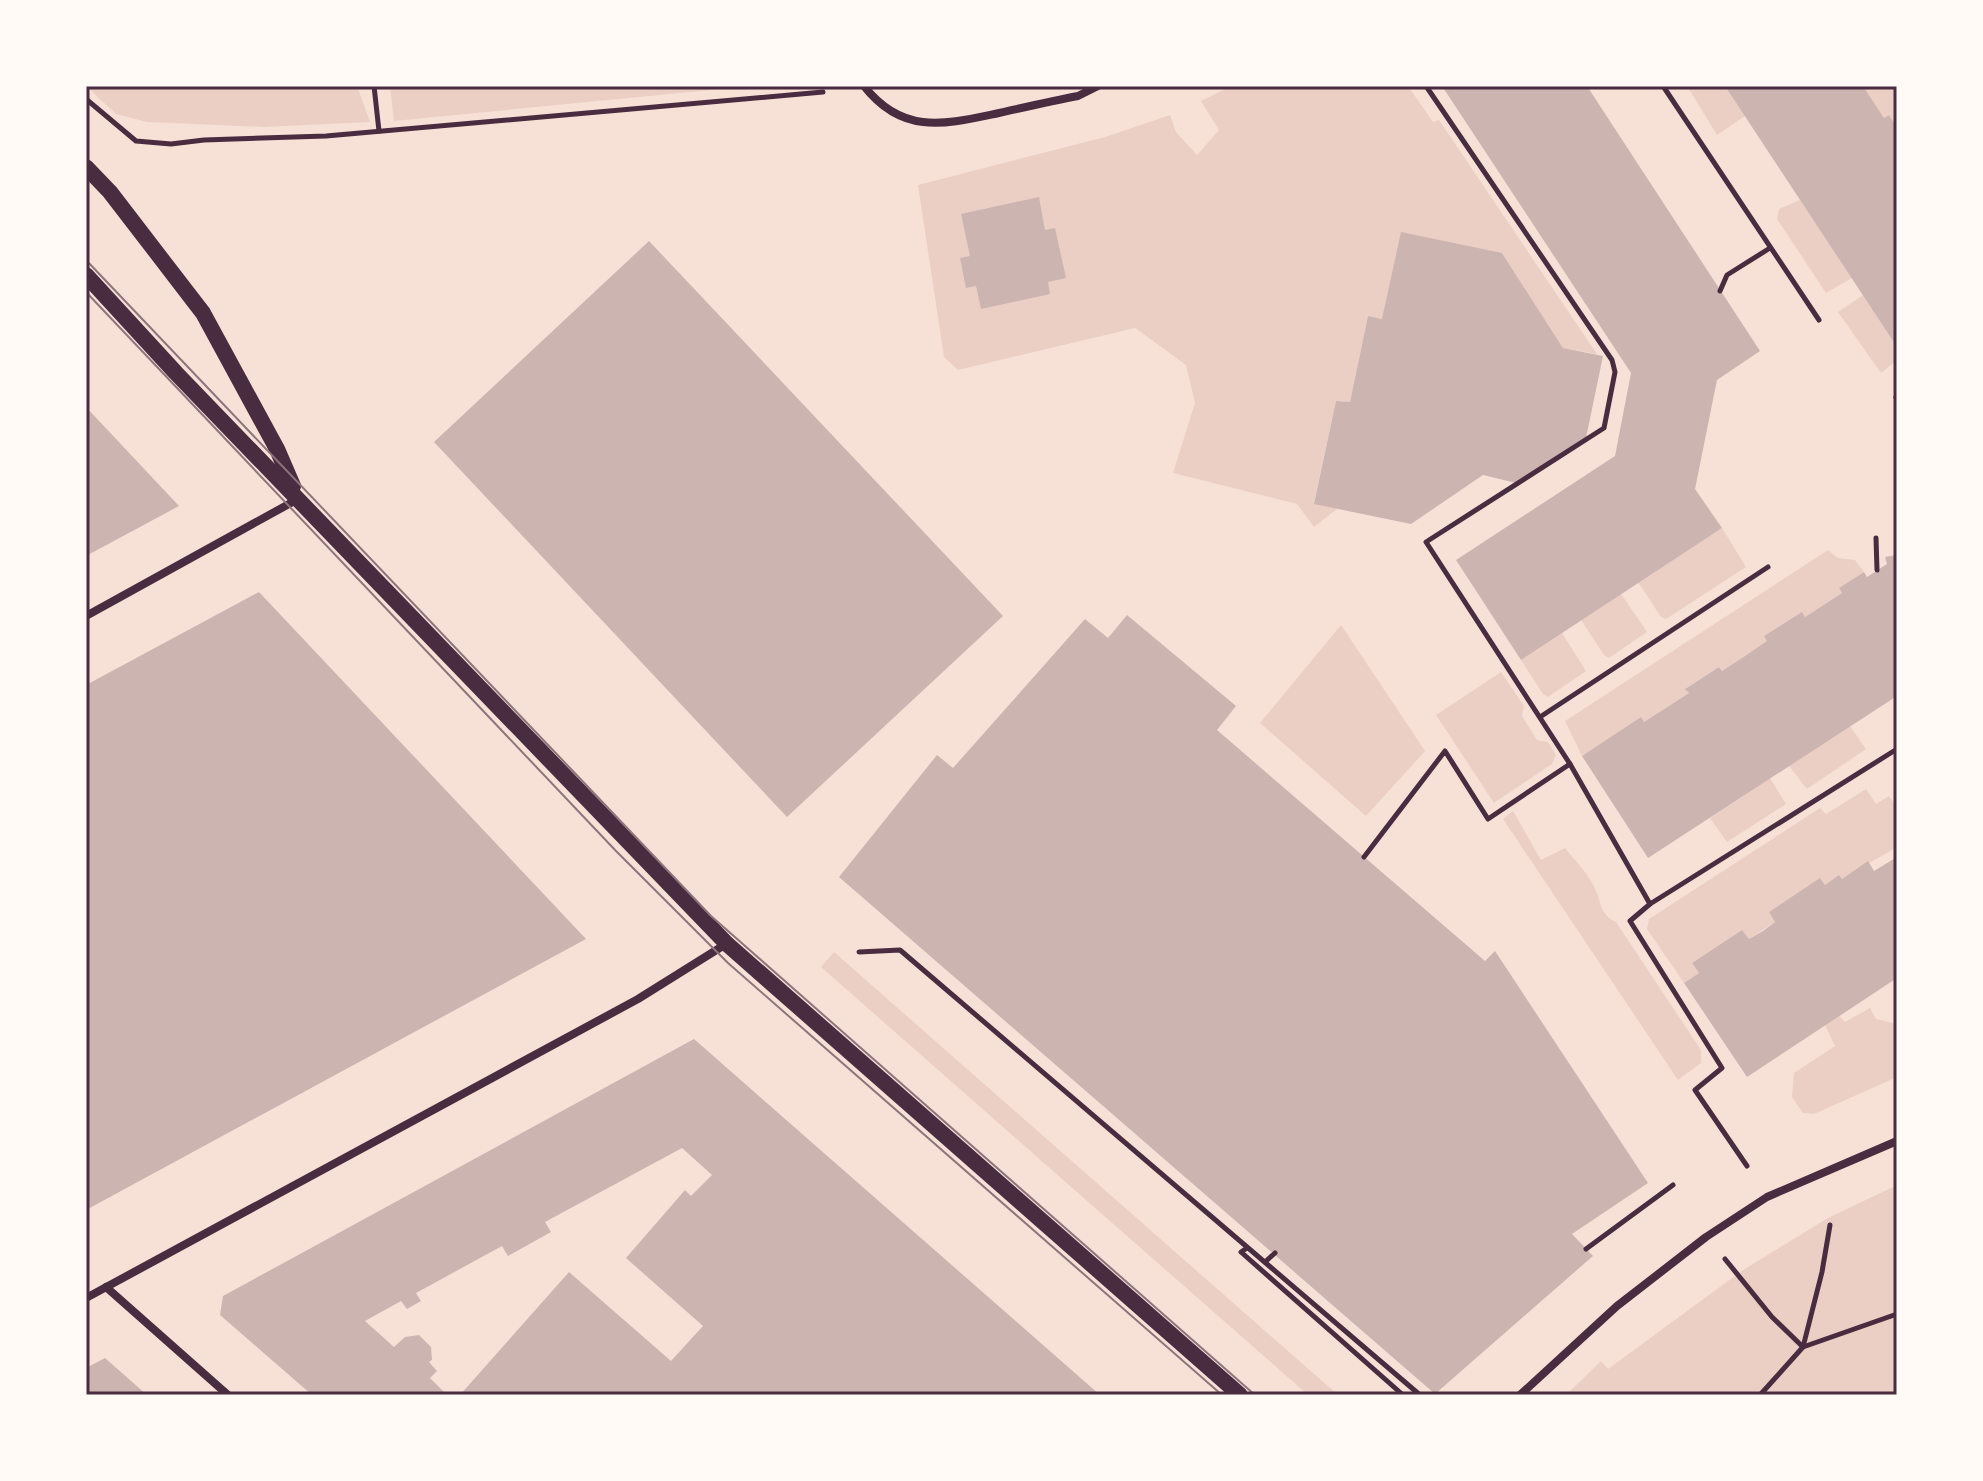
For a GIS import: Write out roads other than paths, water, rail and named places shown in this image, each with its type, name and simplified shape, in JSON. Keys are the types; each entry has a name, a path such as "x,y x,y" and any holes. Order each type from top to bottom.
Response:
{"main road":[{"path":"86,167 120,204 203,313 277,449 299,499"},
{"path":"86,275 176,373 727,944 1240,1395"}],"street":[{"path":"864,86 880,103 898,115 920,122 945,124 1078,96 1098,86"},
{"path":"86,616 299,499"},
{"path":"86,1298 638,999 727,944"},
{"path":"1520,1395 1617,1306 1706,1237 1767,1197 1897,1141"},
{"path":"106,1287 228,1395"}],"tram line":[{"path":"86,260 711,916 1255,1395"},
{"path":"86,292 616,851 728,963 1222,1395"}]}
